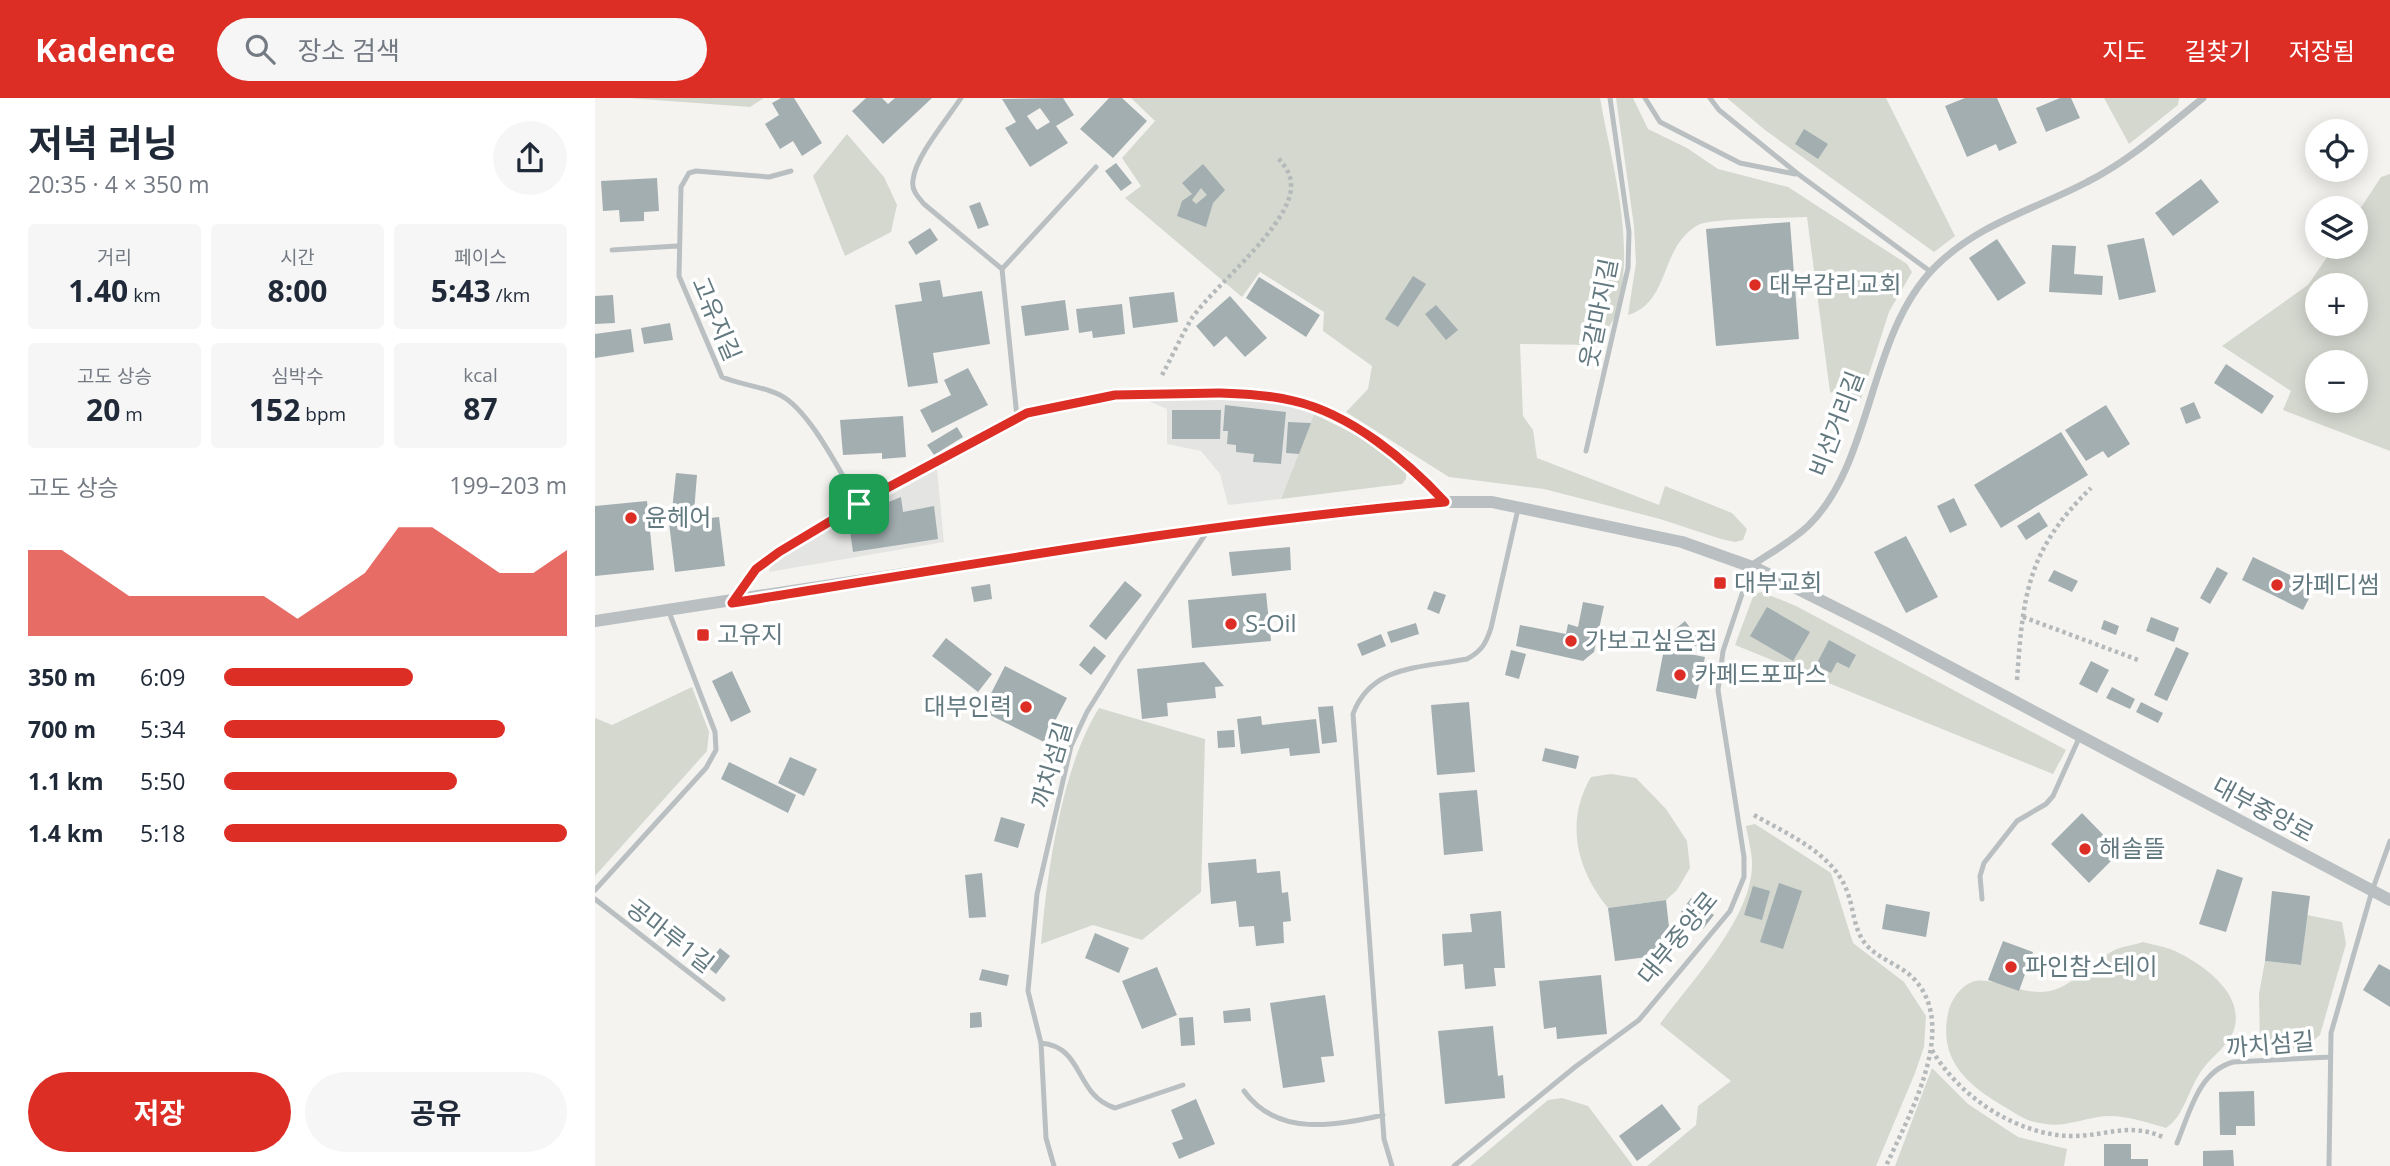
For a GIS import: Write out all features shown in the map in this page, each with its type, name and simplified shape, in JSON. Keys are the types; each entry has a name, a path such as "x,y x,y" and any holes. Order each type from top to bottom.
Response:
{"street":[{"name":"비선거리길","path":"1751,566 1809,525 1829,498 1863,419 1897,323 1915,291 1931,272 1991,225 2090,181 2203,98"},
{"name":"대부중앙로","path":"595,621 1352,510 1445,502 1492,502 1518,506 1682,542 1751,566 1882,631 2390,900"}],"lane":[{"path":"961,98 917,167 912,181 914,192 1002,269 1017,417"},
{"name":"웃갈마지길","path":"1586,451 1628,268 1629,232 1610,98"},
{"path":"1645,98 1660,122 1740,163 1798,174"},
{"path":"1710,98 1719,110 1798,174 1931,272"},
{"path":"1002,269 1096,167"},
{"name":"고유지길","path":"791,171 769,177 696,171 688,173 681,187 677,246 679,276 722,377 776,393 790,400 859,504"},
{"path":"611,250 677,246"},
{"path":"732,603 756,569 859,504 1017,417 1115,395 1219,393 1296,401 1369,436 1404,461 1445,502"},
{"path":"1392,1166 1384,1139 1353,714 1359,696 1370,684 1385,676 1467,659 1478,653 1487,643 1518,506"},
{"name":"까치섬길","path":"1053,1166 1046,1138 1041,1043 1028,991 1036,908 1070,747 1078,727 1107,680 1209,530"},
{"name":"대부중앙로","path":"1454,1166 1575,1067 1621,1036 1639,1020 1730,911 1744,877 1720,710 1719,671 1751,566"},
{"name":"공마루1길","path":"595,890 706,768 716,750 712,720 669,611"},
{"path":"1982,899 1980,876 1984,863 2017,821 2046,804 2053,796 2080,736"},
{"path":"2372,891 2390,841"},
{"name":"까치섬길","path":"2329,1166 2332,1092 2330,1057 2336,1012 2372,891"},
{"name":"공마루1길","path":"595,900 723,999"},
{"path":"1041,1043 1055,1046 1070,1056 1088,1091 1095,1099 1115,1108 1183,1085"},
{"name":"까치섬길","path":"2178,1143 2201,1087 2218,1066 2233,1062 2330,1057"},
{"path":"1244,1091 1265,1110 1298,1124 1345,1124 1383,1115"}],"path":[{"path":"1151,394 1193,318 1270,230 1285,208 1291,189 1289,171 1278,158"},
{"path":"2016,702 2023,617 2033,568 2061,517 2091,488"},
{"path":"2023,617 2141,661"},
{"path":"1735,804 1808,846 1837,870 1848,893 1857,931 1866,946 1916,981 1927,1000 1933,1020 1931,1049 1910,1110 1886,1166"},
{"path":"1931,1049 1943,1070 1968,1093 2027,1129 2076,1136 2122,1129 2151,1131 2178,1143"}],"shaded area":[{"path":"629,98 764,98 750,107"},
{"path":"1131,98 1600,98 1616,178 1623,233 1622,287 1616,313 1595,345 1520,344 1523,416 1533,430 1537,458 1659,505 1665,486 1732,513 1747,529 1743,540 1735,542 1721,539 1660,519 1544,489 1449,477 1346,412 1368,389 1372,366 1323,331 1324,312 1260,272 1242,297 1125,198 1141,186 1122,158 1155,121"},
{"path":"1616,98 1633,98 1648,129 1687,148 1718,169 1788,187 1907,264 1912,272 1889,312 1860,402 1830,392 1807,217 1733,220 1698,225 1677,247 1652,299 1628,315 1636,263 1634,226"},
{"path":"1727,98 1886,98 1955,236 1934,252 1765,130"},
{"path":"2104,98 2179,98 2178,105 2129,144"},
{"path":"847,134 884,177 897,205 891,232 845,256 813,176"},
{"path":"2390,174 2390,451 2283,410 2291,391 2222,346 2305,287 2305,336 2368,336 2368,273 2316,273 2326,259 2368,259 2368,197 2381,177"},
{"path":"1219,396 1295,404 1314,414 1281,499 1228,505 1220,474 1201,451 1167,444 1167,409 1146,400"},
{"path":"1314,414 1385,453 1406,469 1406,479 1402,484 1281,499"},
{"path":"937,469 944,542 769,572 770,566 781,557"},
{"path":"1762,592 1796,606 2066,750 2053,774 1735,645 1754,594"},
{"path":"692,687 709,732 707,751 595,876 595,718 612,725"},
{"path":"1099,708 1205,739 1201,892 1142,940 1093,925 1041,944 1058,822 1075,761"},
{"path":"1611,774 1636,778 1666,809 1687,841 1690,868 1677,890 1666,900 1608,908 1588,877 1578,844 1578,811 1591,777"},
{"path":"1755,824 1831,873 1853,943 1904,982 1926,1016 1924,1047 1876,1166 1647,1166 1696,1125 1698,1106 1731,1081 1660,1024 1717,950 1741,909 1752,868 1746,826"},
{"path":"2307,915 2342,922 2346,944 2320,1035 2303,1049 2260,1047 2259,994 2265,961 2301,965"},
{"path":"2143,942 2175,951 2200,965 2227,992 2236,1014 2233,1033 2204,1067 2182,1110 2166,1128 2115,1116 2057,1125 2031,1121 1976,1088 1957,1067 1947,1041 1946,1026 1952,1001 1968,984 1989,981 2029,991 2050,991 2068,983 2109,953"},
{"path":"1932,1068 1968,1104 2018,1137 2067,1149 2064,1166 1895,1166"},
{"path":"1562,1098 1588,1106 1633,1166 1470,1166 1548,1100"}],"building":[{"path":"781,98 794,98 822,143 802,156 793,141 780,149 765,124 779,115 772,103"},
{"path":"866,98 882,98 888,104 895,98 932,98 883,144 852,111"},
{"path":"1063,98 1074,115 1056,126 1068,143 1030,167 1005,128 1016,122 1002,99","holes":["1040,108 1050,122 1037,130 1027,116"]},
{"path":"1109,98 1122,98 1147,121 1113,158 1080,129"},
{"path":"1965,98 1997,98 2017,143 1999,151 1996,144 1967,157 1945,106"},
{"path":"2060,98 2071,98 2080,118 2046,132 2036,108"},
{"path":"1804,129 1828,144 1818,159 1795,144"},
{"path":"1116,163 1132,183 1121,191 1105,171"},
{"path":"1203,164 1225,190 1213,203 1206,227 1177,216 1182,201 1192,194 1182,183","holes":["1201,188 1207,195 1196,204 1192,200"]},
{"path":"657,178 659,211 644,212 644,221 620,222 619,210 603,211 601,181"},
{"path":"2201,179 2219,202 2173,236 2155,213"},
{"path":"980,202 989,225 978,229 969,206"},
{"path":"1790,222 1799,339 1716,346 1706,229"},
{"path":"930,228 938,240 916,255 908,242"},
{"path":"2144,238 2156,292 2119,300 2107,245"},
{"path":"1997,239 2026,283 1998,301 1969,258"},
{"path":"2052,245 2076,246 2074,274 2103,276 2102,295 2049,292"},
{"path":"1413,276 1426,284 1398,327 1385,319"},
{"path":"1259,277 1320,315 1306,337 1246,298"},
{"path":"940,280 943,297 982,291 990,344 933,353 938,383 908,387 895,305 922,301 919,283"},
{"path":"1174,292 1178,322 1133,328 1129,297"},
{"path":"613,295 615,323 595,324 595,296"},
{"path":"1230,296 1267,338 1245,357 1226,336 1214,347 1196,326"},
{"path":"1065,300 1069,330 1025,336 1021,306"},
{"path":"1122,304 1125,334 1093,338 1092,331 1079,333 1076,309"},
{"path":"1436,305 1458,330 1446,340 1425,314"},
{"path":"670,323 673,340 644,344 641,328"},
{"path":"631,329 634,352 595,358 595,334"},
{"path":"2226,364 2274,396 2262,414 2214,383"},
{"path":"968,368 988,405 932,433 920,410 951,395 944,380"},
{"path":"2194,402 2201,418 2186,424 2180,408"},
{"path":"1225,405 1286,412 1281,464 1253,462 1254,454 1236,452 1236,445 1227,444 1228,431 1223,431"},
{"path":"2106,405 2130,444 2108,458 2103,451 2086,461 2065,430"},
{"path":"1172,410 1221,410 1220,439 1172,439"},
{"path":"903,416 906,457 882,459 882,453 843,455 840,420"},
{"path":"1288,422 1311,423 1299,454 1286,453"},
{"path":"957,427 963,437 934,455 927,445"},
{"path":"2061,432 2088,475 2001,528 1974,485"},
{"path":"676,473 697,475 694,512 672,510"},
{"path":"901,497 903,512 934,506 938,539 853,552 849,524 866,511"},
{"path":"1954,498 1967,525 1950,533 1937,506"},
{"path":"647,501 654,570 595,576 595,506"},
{"path":"2039,512 2048,526 2026,540 2017,526"},
{"path":"719,517 725,566 675,572 669,523"},
{"path":"1906,536 1938,597 1906,613 1874,552"},
{"path":"1290,547 1291,570 1232,576 1229,552"},
{"path":"2253,557 2315,587 2303,610 2242,580"},
{"path":"2217,567 2228,573 2210,604 2200,598"},
{"path":"2054,570 2078,581 2072,592 2048,581"},
{"path":"1125,581 1142,595 1106,640 1089,626"},
{"path":"990,584 992,599 974,602 971,587"},
{"path":"1434,591 1446,595 1439,614 1427,609"},
{"path":"1266,593 1271,641 1192,648 1188,600"},
{"path":"1583,602 1604,606 1594,652 1583,661 1516,646 1520,625 1566,634 1568,624 1578,627"},
{"path":"1767,607 1810,632 1793,661 1750,636"},
{"path":"2151,617 2179,628 2174,642 2146,631"},
{"path":"2104,620 2119,626 2116,635 2101,629"},
{"path":"1685,621 1701,642 1689,651 1673,631"},
{"path":"1416,623 1419,634 1391,643 1387,632"},
{"path":"1381,634 1386,646 1362,656 1357,644"},
{"path":"946,638 992,674 978,692 932,656"},
{"path":"1829,640 1856,655 1849,668 1837,662 1831,673 1816,665"},
{"path":"1094,646 1106,656 1091,675 1079,665"},
{"path":"2176,647 2189,653 2167,701 2154,695"},
{"path":"1664,649 1705,657 1696,699 1656,691"},
{"path":"1511,650 1526,654 1519,679 1505,675"},
{"path":"2091,661 2109,670 2097,693 2079,684"},
{"path":"1204,662 1224,686 1215,687 1216,698 1167,703 1168,716 1142,719 1137,669"},
{"path":"1005,666 1067,698 1044,742 982,711"},
{"path":"732,671 751,712 731,722 712,681"},
{"path":"2112,687 2135,699 2130,709 2106,698"},
{"path":"1469,702 1475,772 1437,775 1431,705"},
{"path":"2141,702 2163,713 2158,723 2136,712"},
{"path":"1333,706 1337,742 1322,744 1318,707"},
{"path":"1261,716 1262,725 1316,719 1320,753 1290,756 1289,748 1241,754 1237,719"},
{"path":"1234,730 1235,747 1218,748 1217,731"},
{"path":"1545,748 1579,756 1576,769 1542,761"},
{"path":"790,757 817,769 804,796 778,783"},
{"path":"729,762 796,795 788,813 721,779"},
{"path":"1477,790 1483,851 1444,855 1439,793"},
{"path":"2082,813 2120,852 2089,883 2051,844"},
{"path":"1001,817 1025,824 1018,848 994,841"},
{"path":"1256,859 1257,873 1280,871 1282,893 1288,892 1291,921 1283,922 1284,943 1256,946 1254,926 1239,927 1236,901 1211,904 1208,863"},
{"path":"2217,869 2243,878 2226,932 2199,924"},
{"path":"982,873 986,917 969,918 965,875"},
{"path":"1779,883 1802,891 1783,949 1760,942"},
{"path":"1753,886 1770,891 1762,920 1744,915"},
{"path":"2272,891 2310,896 2301,965 2265,961"},
{"path":"1691,898 1714,915 1703,929 1681,912"},
{"path":"1666,900 1672,954 1615,961 1608,908"},
{"path":"1886,904 1930,912 1926,937 1882,929"},
{"path":"1501,911 1505,968 1494,968 1496,986 1465,989 1463,964 1444,966 1442,934 1472,932 1470,914"},
{"path":"1095,933 1129,948 1119,973 1085,958"},
{"path":"2003,941 2033,952 2019,991 1988,980"},
{"path":"720,948 730,956 716,974 706,966"},
{"path":"2379,964 2390,970 2390,1007 2363,990"},
{"path":"1157,967 1177,1015 1142,1029 1122,981"},
{"path":"982,969 1009,975 1007,986 979,980"},
{"path":"1601,975 1607,1034 1557,1039 1556,1027 1544,1029 1539,981"},
{"path":"1325,995 1334,1056 1321,1057 1325,1082 1283,1088 1270,1003"},
{"path":"1250,1008 1251,1021 1224,1023 1223,1011"},
{"path":"981,1012 982,1027 970,1028 970,1013"},
{"path":"1193,1017 1195,1045 1181,1046 1179,1018"},
{"path":"1493,1026 1498,1076 1503,1075 1505,1098 1445,1104 1438,1031"},
{"path":"2254,1091 2255,1126 2236,1126 2236,1135 2220,1135 2219,1092"},
{"path":"1196,1099 1215,1144 1179,1159 1172,1143 1183,1139 1171,1110"},
{"path":"1662,1104 1681,1129 1637,1161 1619,1136"},
{"path":"2104,1144 2131,1144 2131,1159 2148,1159 2148,1166 2104,1166"},
{"path":"2233,1150 2234,1166 2203,1166 2203,1151"}],"place":[{"name":"대부감리교회","path":"1755,285"},
{"name":"윤헤어","path":"631,518"},
{"name":"대부교회","path":"1720,583"},
{"name":"카페디썸","path":"2277,585"},
{"name":"S-Oil","path":"1231,624"},
{"name":"고유지","path":"703,635"},
{"name":"가보고싶은집","path":"1571,641"},
{"name":"카페드포파스","path":"1680,675"},
{"name":"대부인력","path":"1026,707"},
{"name":"해솔뜰","path":"2085,849"},
{"name":"파인참스테이","path":"2011,967"}],"route":[{"path":"1219,393 1296,401 1327,414 1369,436 1404,461 1445,502 1352,510 1079,547 732,603 756,569 779,552 859,504 1027,413 1115,395 1219,393"}]}
